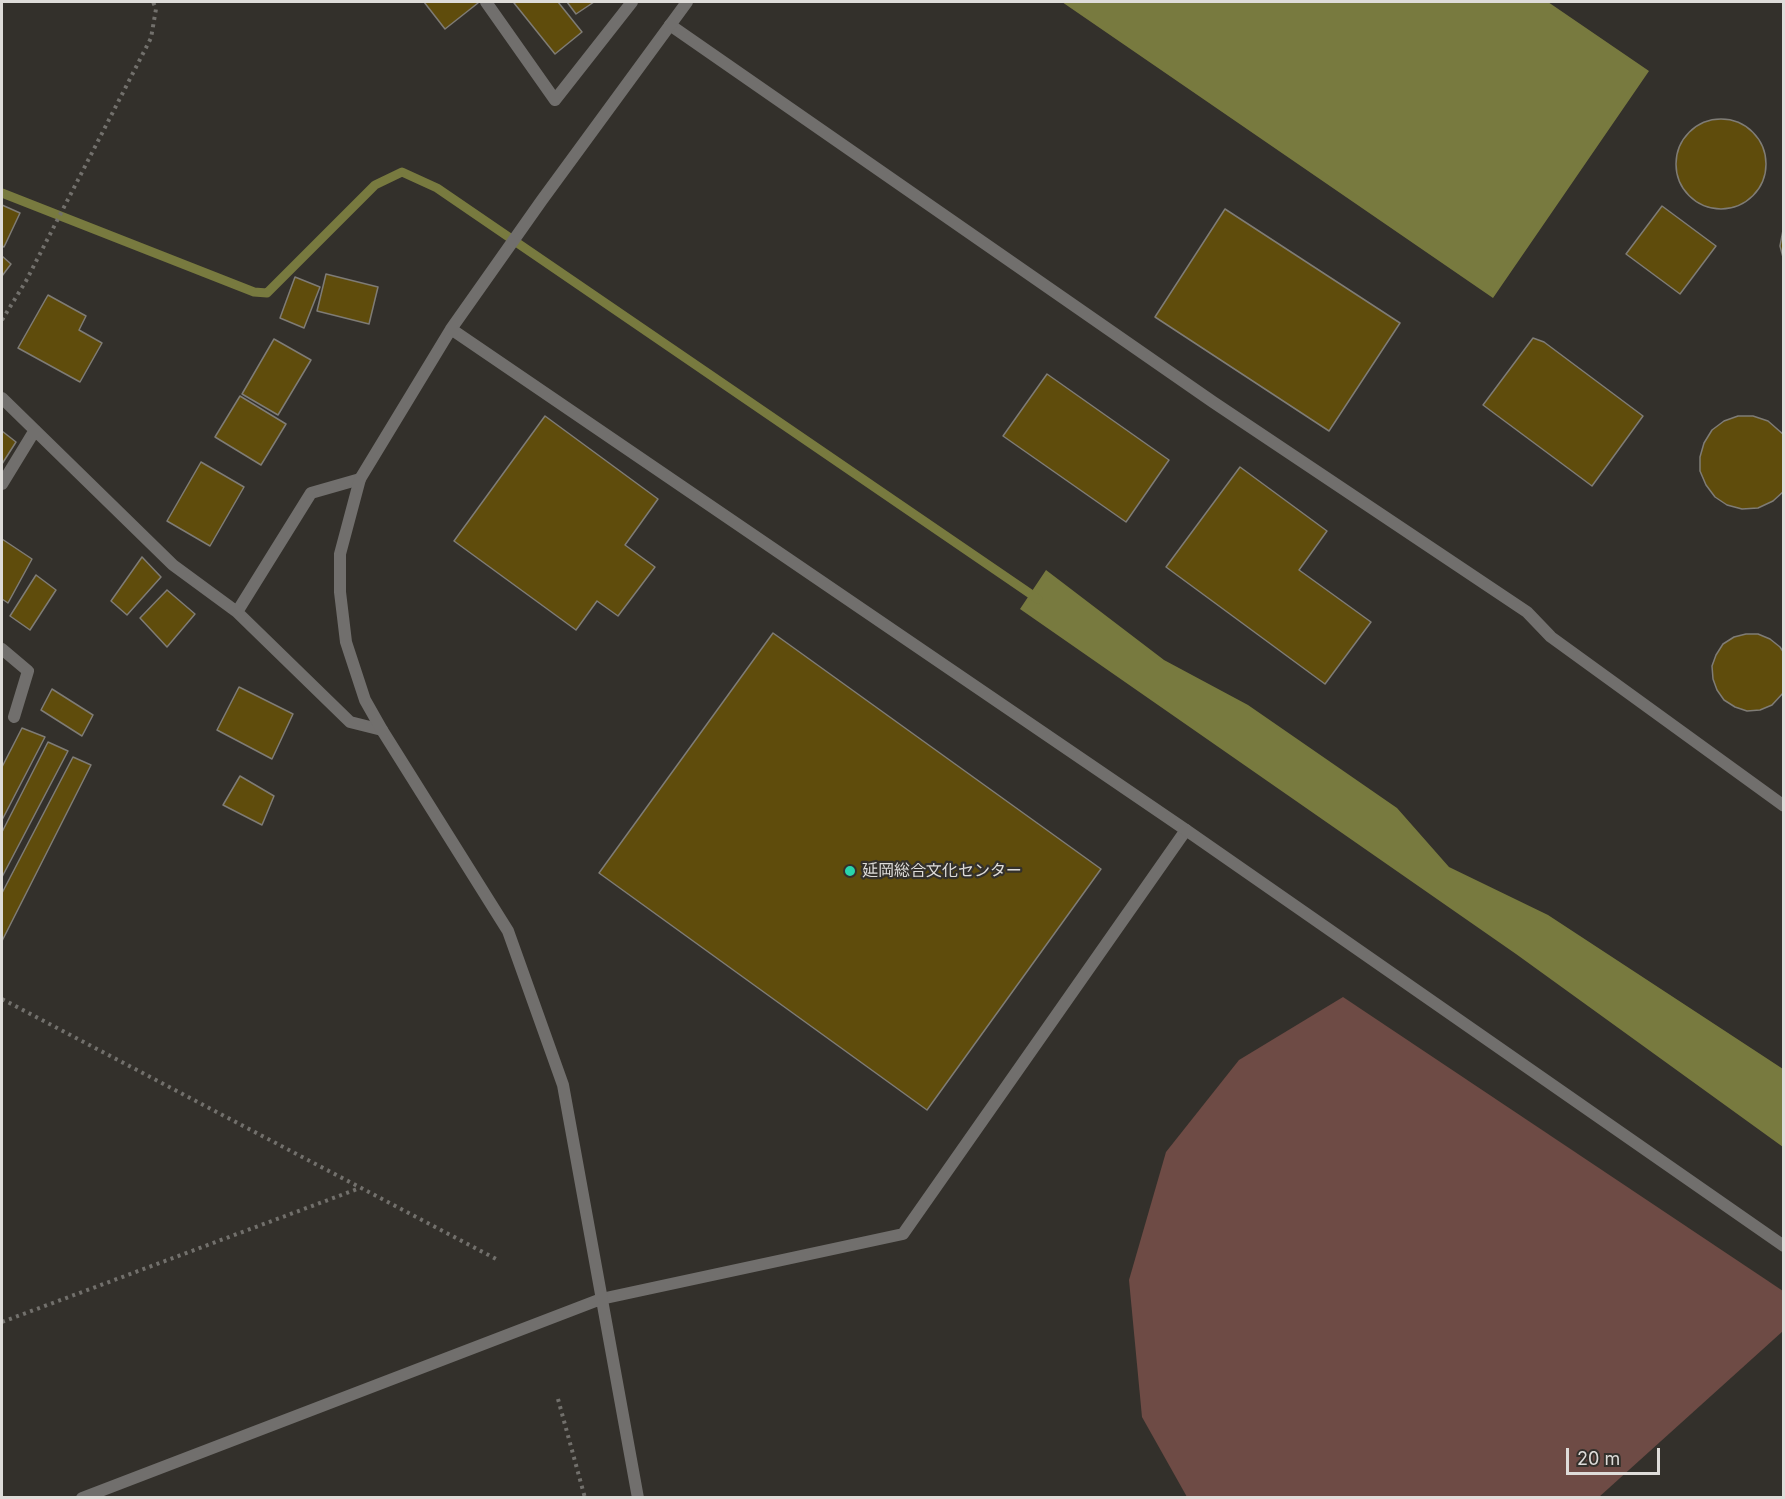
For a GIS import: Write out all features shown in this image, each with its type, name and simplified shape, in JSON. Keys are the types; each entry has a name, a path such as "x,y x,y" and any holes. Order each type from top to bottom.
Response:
{"street":[{"path":"486,2 555,100 632,2"},
{"path":"638,1497 563,1085 508,931 365,700 346,642 340,592 340,554 360,479 451,329 687,2"},
{"path":"670,25 1214,402 1527,612 1551,637 1784,806"},
{"path":"451,329 1186,830 1784,1246"},
{"path":"2,398 173,566 237,612 350,722 382,730"},
{"path":"2,484 35,430"},
{"path":"237,612 311,493 360,479"},
{"path":"2,649 28,671 14,717"},
{"path":"82,1497 601,1299 903,1234 1186,830"}],"path":[{"path":"2,320 26,281 151,38 156,9 153,2"},
{"path":"2,999 498,1260"},
{"path":"2,1322 361,1187"},
{"path":"558,1399 585,1497"}],"shaded area":[{"path":"1062,2 1548,2 1649,71 1493,298"},
{"path":"1046,570 1164,660 1248,705 1397,808 1449,867 1548,915 1783,1069 1783,1147 1516,954 1020,609"},
{"path":"1343,997 1783,1291 1783,1331 1599,1497 1187,1497 1142,1417 1129,1280 1166,1152 1239,1060"}],"building":[{"path":"424,2 477,2 478,3 445,29"},
{"path":"558,2 582,32 555,54 514,3"},
{"path":"567,2 594,2 576,14"},
{"path":"1712,119 1730,119 1746,126 1759,139 1766,155 1766,173 1759,189 1746,202 1730,209 1712,209 1696,202 1683,189 1676,173 1676,155 1683,139 1696,126"},
{"path":"2,205 20,213 4,247 2,246"},
{"path":"1662,206 1716,246 1680,294 1626,254"},
{"path":"1225,209 1400,323 1329,431 1155,317"},
{"path":"1784,225 1784,261 1780,246"},
{"path":"2,256 11,264 2,276"},
{"path":"326,274 378,287 369,324 317,311"},
{"path":"295,277 320,287 304,328 280,318"},
{"path":"48,295 86,316 79,330 102,343 80,382 18,348"},
{"path":"1533,338 1544,342 1643,416 1592,486 1483,405"},
{"path":"274,339 311,360 278,415 242,394"},
{"path":"1047,374 1169,460 1126,522 1003,436"},
{"path":"240,396 286,424 261,465 215,437"},
{"path":"545,416 658,499 625,545 655,567 618,616 597,601 576,630 454,541"},
{"path":"1738,416 1753,416 1768,421 1784,435 1784,491 1773,501 1758,508 1742,509 1727,505 1715,497 1700,471 1700,457 1704,443 1712,430 1724,421"},
{"path":"2,431 16,442 2,464"},
{"path":"201,462 244,487 210,546 167,521"},
{"path":"1240,467 1327,531 1299,570 1371,622 1325,684 1166,567"},
{"path":"2,539 32,559 8,603 2,599"},
{"path":"142,557 161,577 127,615 111,601"},
{"path":"36,575 56,590 30,630 10,616"},
{"path":"167,590 195,614 167,647 140,618"},
{"name":"延岡総合文化センター","path":"773,633 1101,869 927,1110 599,873"},
{"path":"1758,634 1770,639 1784,653 1784,692 1772,705 1760,710 1747,711 1724,700 1713,679 1712,666 1723,644 1734,637"},
{"path":"239,687 293,714 272,759 217,730"},
{"path":"52,689 93,715 82,736 41,710"},
{"path":"22,728 45,737 2,820 2,767"},
{"path":"48,742 68,751 2,877 2,832"},
{"path":"73,757 91,765 2,941 2,893"},
{"path":"240,776 274,796 262,825 223,805"}],"waterway":[{"path":"2,193 254,292 267,293 375,185 402,172 437,188 1038,599"}],"place":[{"name":"延岡総合文化センター","path":"850,871"}]}
